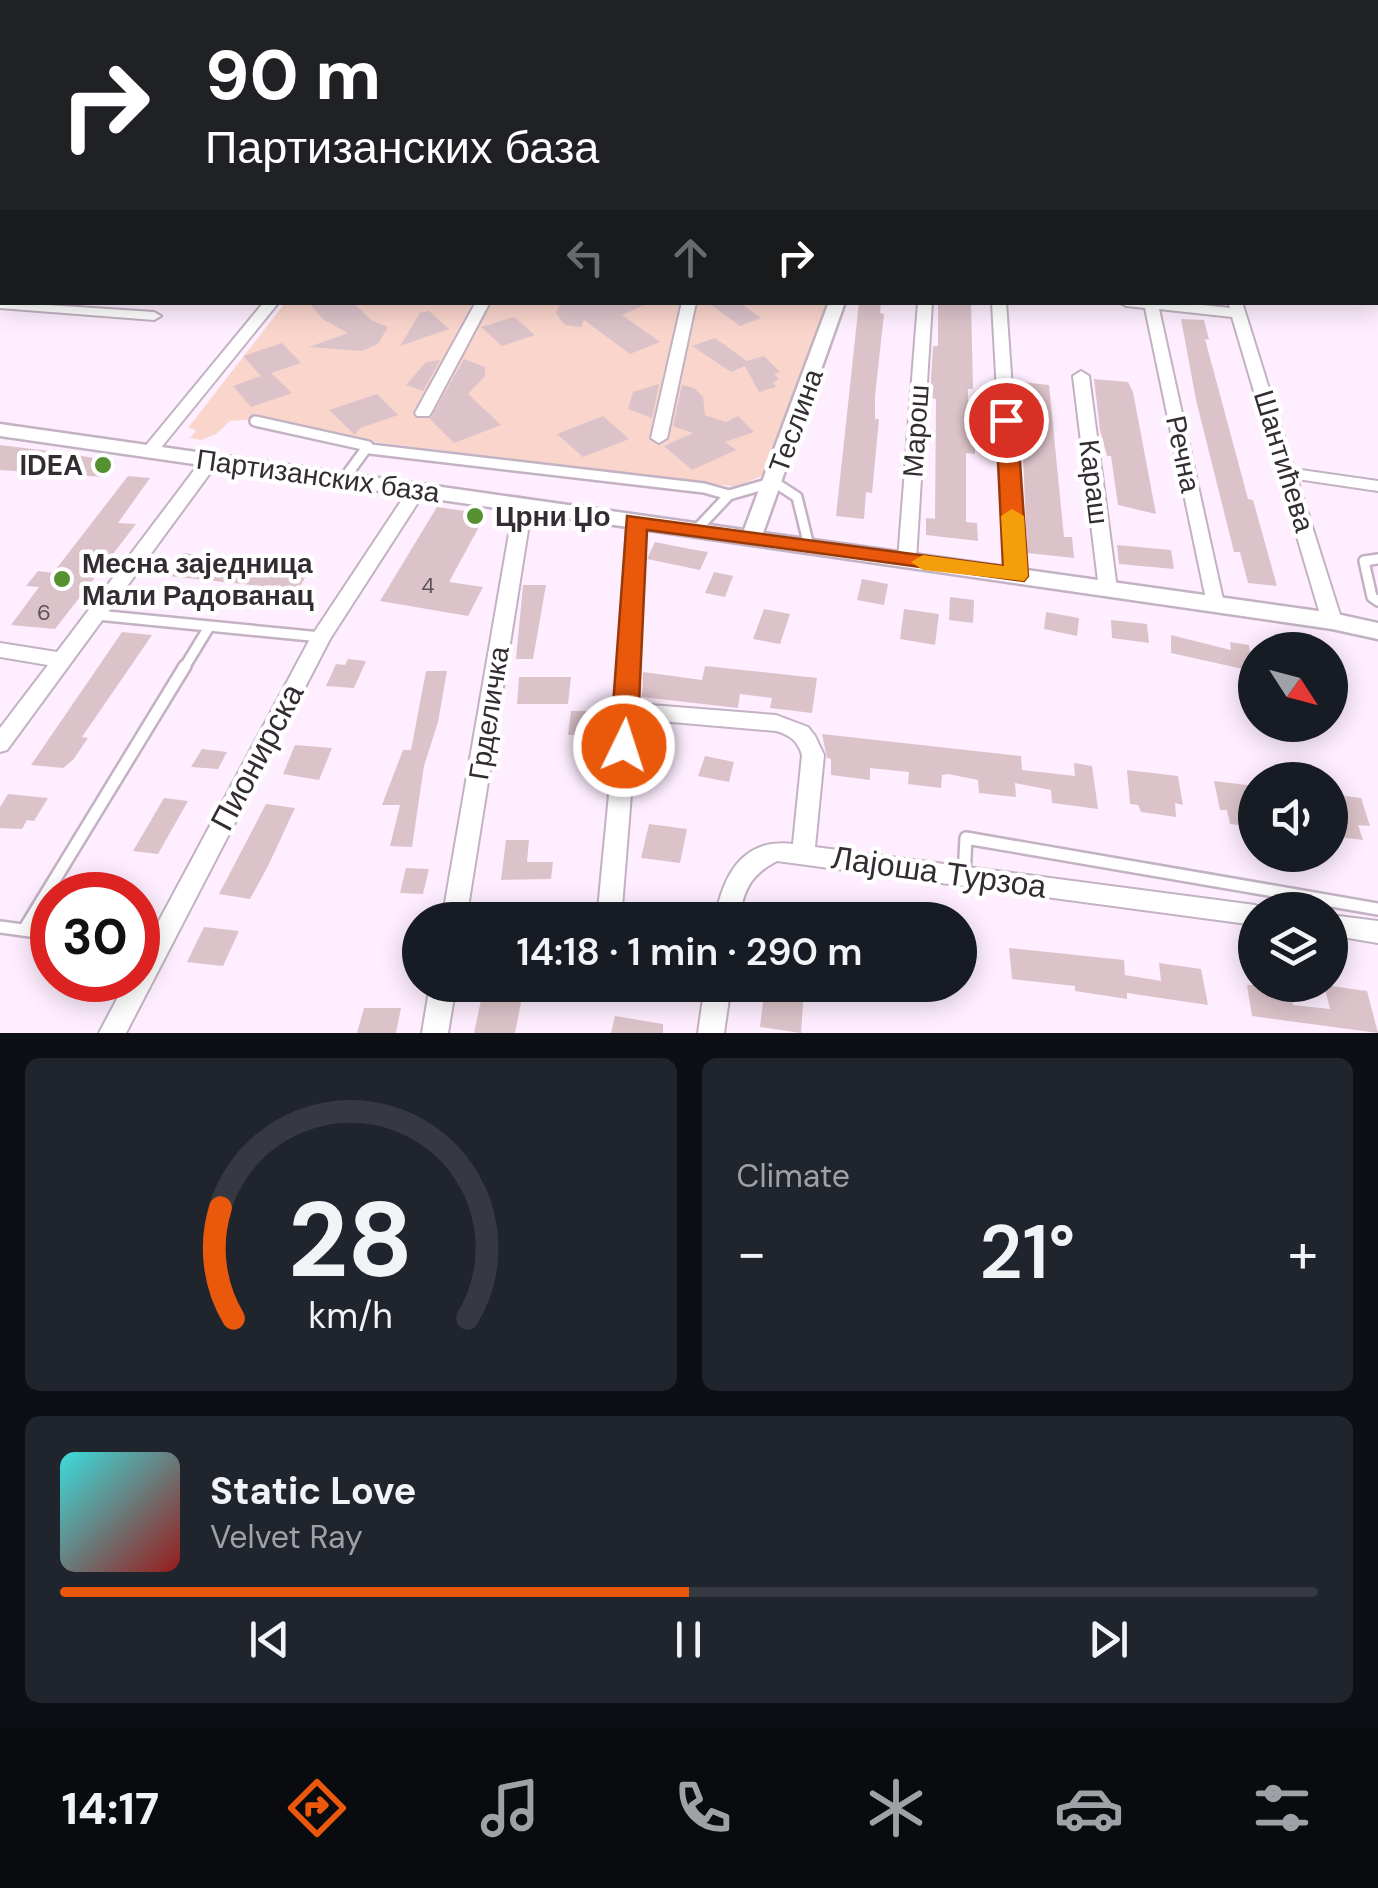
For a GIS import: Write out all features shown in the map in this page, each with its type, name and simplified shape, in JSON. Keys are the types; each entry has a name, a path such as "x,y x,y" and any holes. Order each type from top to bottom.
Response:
{"street":[{"path":"13,305 154,316"},
{"path":"149,452 270,305"},
{"path":"423,413 481,305"},
{"path":"660,438 688,305"},
{"name":"Теслина","path":"751,538 836,305"},
{"name":"Марош","path":"907,560 925,305"},
{"path":"999,305 1016,576"},
{"path":"1151,305 1237,308"},
{"name":"Речна","path":"1151,305 1214,604"},
{"name":"Шантићева","path":"1237,308 1332,620"},
{"name":"Караш","path":"1080,376 1108,589"},
{"name":"Партизанских база","path":"0,430 1332,620 1378,631"},
{"path":"0,744 210,461"},
{"path":"1288,473 1378,486"},
{"name":"Пионирска","path":"160,925 320,637 417,490"},
{"name":"Грделичка","path":"457,902 523,505"},
{"path":"610,902 636,521"},
{"path":"0,650 61,660"},
{"name":"Лајоша Турзоа","path":"626,711 776,723 798,730 809,739 813,755 804,854 1238,913"},
{"path":"730,902 732,887 747,862 775,851 804,854"},
{"path":"1348,928 1378,932"},
{"name":"Пионирска","path":"112,1033 125,1002"},
{"path":"436,1033 441,1002"},
{"path":"711,1033 716,1002"}],"lane":[{"path":"256,420 370,449 729,494 774,482 798,497 809,546"},
{"path":"343,480 370,449"},
{"path":"696,530 729,494"},
{"path":"1378,559 1364,561 1372,597 1378,601"},
{"path":"97,615 320,637"},
{"path":"24,930 209,627"},
{"path":"964,876 966,838 1378,909"},
{"path":"0,927 30,931"}],"shaded area":[{"path":"283,305 831,305 766,474 736,487 367,441 261,419 230,421 216,434 201,440 190,438 196,430 188,428"}],"building":[{"path":"311,305 356,305 371,320 388,327 378,344 361,351 309,347 348,333 324,320"},
{"path":"560,305 644,305 622,315 660,342 630,354 584,320 581,327 565,325 556,313"},
{"path":"711,305 743,305 761,318 740,326"},
{"path":"859,305 881,305 880,313 884,314 875,396 875,419 879,419 872,493 866,492 864,519 836,516"},
{"path":"938,305 971,305 973,389 968,389 968,420 975,421 975,454 966,453 966,522 977,523 978,541 926,535 926,518 935,519 936,399 931,398 931,378 933,346 938,346"},
{"path":"429,311 449,329 400,346 420,313"},
{"path":"514,317 535,335 502,346 481,327"},
{"path":"1181,319 1204,320 1209,340 1205,339 1248,499 1253,500 1277,586 1248,583 1240,552 1234,552 1196,400"},
{"path":"715,338 747,361 764,356 780,372 774,374 779,379 773,382 776,387 759,392 745,366 731,372 692,346"},
{"path":"282,343 301,363 271,373 292,393 251,407 233,386 261,376 243,356"},
{"path":"464,359 485,367 485,376 468,394 501,425 454,443 430,419"},
{"path":"440,360 423,391 406,385 426,362"},
{"path":"1094,379 1128,382 1133,392 1156,514 1118,505 1111,456 1107,456 1100,430"},
{"path":"1020,382 1049,385 1064,537 1072,537 1074,558 1027,553"},
{"path":"659,384 652,418 628,409 633,392"},
{"path":"682,385 694,388 703,397 705,415 726,422 738,416 754,432 725,442 736,450 692,470 664,446 693,433 673,426"},
{"path":"377,394 398,415 360,428 355,435 329,410"},
{"path":"603,416 629,439 583,457 557,434"},
{"path":"0,445 116,462 103,477 0,470"},
{"path":"128,476 150,478 118,523 136,524 55,629 11,625 39,587 26,586 38,571 53,573"},
{"path":"437,507 486,514 449,582 483,587 468,616 380,601"},
{"path":"655,542 708,552 700,570 647,559"},
{"path":"1117,545 1171,550 1174,569 1119,564"},
{"path":"182,553 311,567 298,590 168,576"},
{"path":"714,572 733,576 725,597 705,593"},
{"path":"862,579 888,584 884,605 857,600"},
{"path":"523,585 546,585 533,659 516,659"},
{"path":"950,597 974,600 973,623 949,620"},
{"path":"764,609 790,614 780,644 753,639"},
{"path":"904,609 939,614 935,645 900,639"},
{"path":"1046,612 1079,618 1077,636 1044,629"},
{"path":"1111,620 1147,624 1149,643 1112,638"},
{"path":"122,632 152,635 82,737 88,738 73,760 63,768 31,765"},
{"path":"1171,635 1231,650 1230,642 1238,643 1238,668 1171,653"},
{"path":"348,659 366,661 354,688 326,686 336,664 345,665"},
{"path":"705,666 817,678 812,713 770,708 772,698 740,694 738,708 642,697 643,672 702,680"},
{"path":"426,671 447,671 438,722 424,766 412,847 390,846 400,805 382,805 403,750 411,750"},
{"path":"519,677 571,677 568,704 517,704"},
{"path":"571,711 611,711 609,735 568,735"},
{"path":"822,734 1021,756 1022,770 1075,776 1074,763 1092,766 1098,809 1052,803 1051,790 1015,783 1016,797 979,793 978,780 948,774 942,775 941,788 908,784 909,772 870,768 870,780 831,775 831,759 827,758"},
{"path":"295,745 332,748 319,780 283,774"},
{"path":"202,749 227,752 218,769 191,767"},
{"path":"705,756 734,762 729,782 698,776"},
{"path":"1127,770 1178,776 1183,805 1175,803 1176,817 1141,812 1138,805 1130,804"},
{"path":"1214,781 1238,784 1238,825 1230,824 1227,810 1220,810"},
{"path":"8,794 48,798 34,821 27,820 22,829 0,828 0,807"},
{"path":"1348,796 1361,798 1370,826 1358,825 1363,840 1348,838"},
{"path":"164,798 188,801 158,854 133,851"},
{"path":"266,804 295,808 268,866 250,899 219,894"},
{"path":"649,824 687,829 680,863 641,858"},
{"path":"506,840 529,840 527,862 553,862 551,879 501,880"},
{"path":"406,868 429,869 423,894 400,893"},
{"path":"204,927 239,931 223,966 187,962"},
{"path":"1009,948 1124,960 1125,975 1161,981 1159,963 1201,969 1208,1005 1127,993 1127,999 1075,991 1075,986 1012,979"},
{"path":"1348,988 1367,991 1378,1033 1252,1016 1250,1002 1292,1002 1330,1009 1328,1002 1348,1002"},
{"path":"481,1002 521,1002 515,1033 474,1033"},
{"path":"763,1002 803,1002 801,1033 760,1027"},
{"path":"364,1008 401,1008 396,1033 357,1033"},
{"path":"615,1016 663,1024 663,1033 611,1033"}],"slow traffic":[{"path":"923,562 1016,576 1012,516"}],"place":[{"name":"IDEA","path":"103,465"},
{"name":"Црни Џо","path":"475,516"},
{"name":"Месна заједница Мали Радованац","path":"62,579"}],"route":[{"path":"624,746 636,521 1016,576 1006,420"}]}
